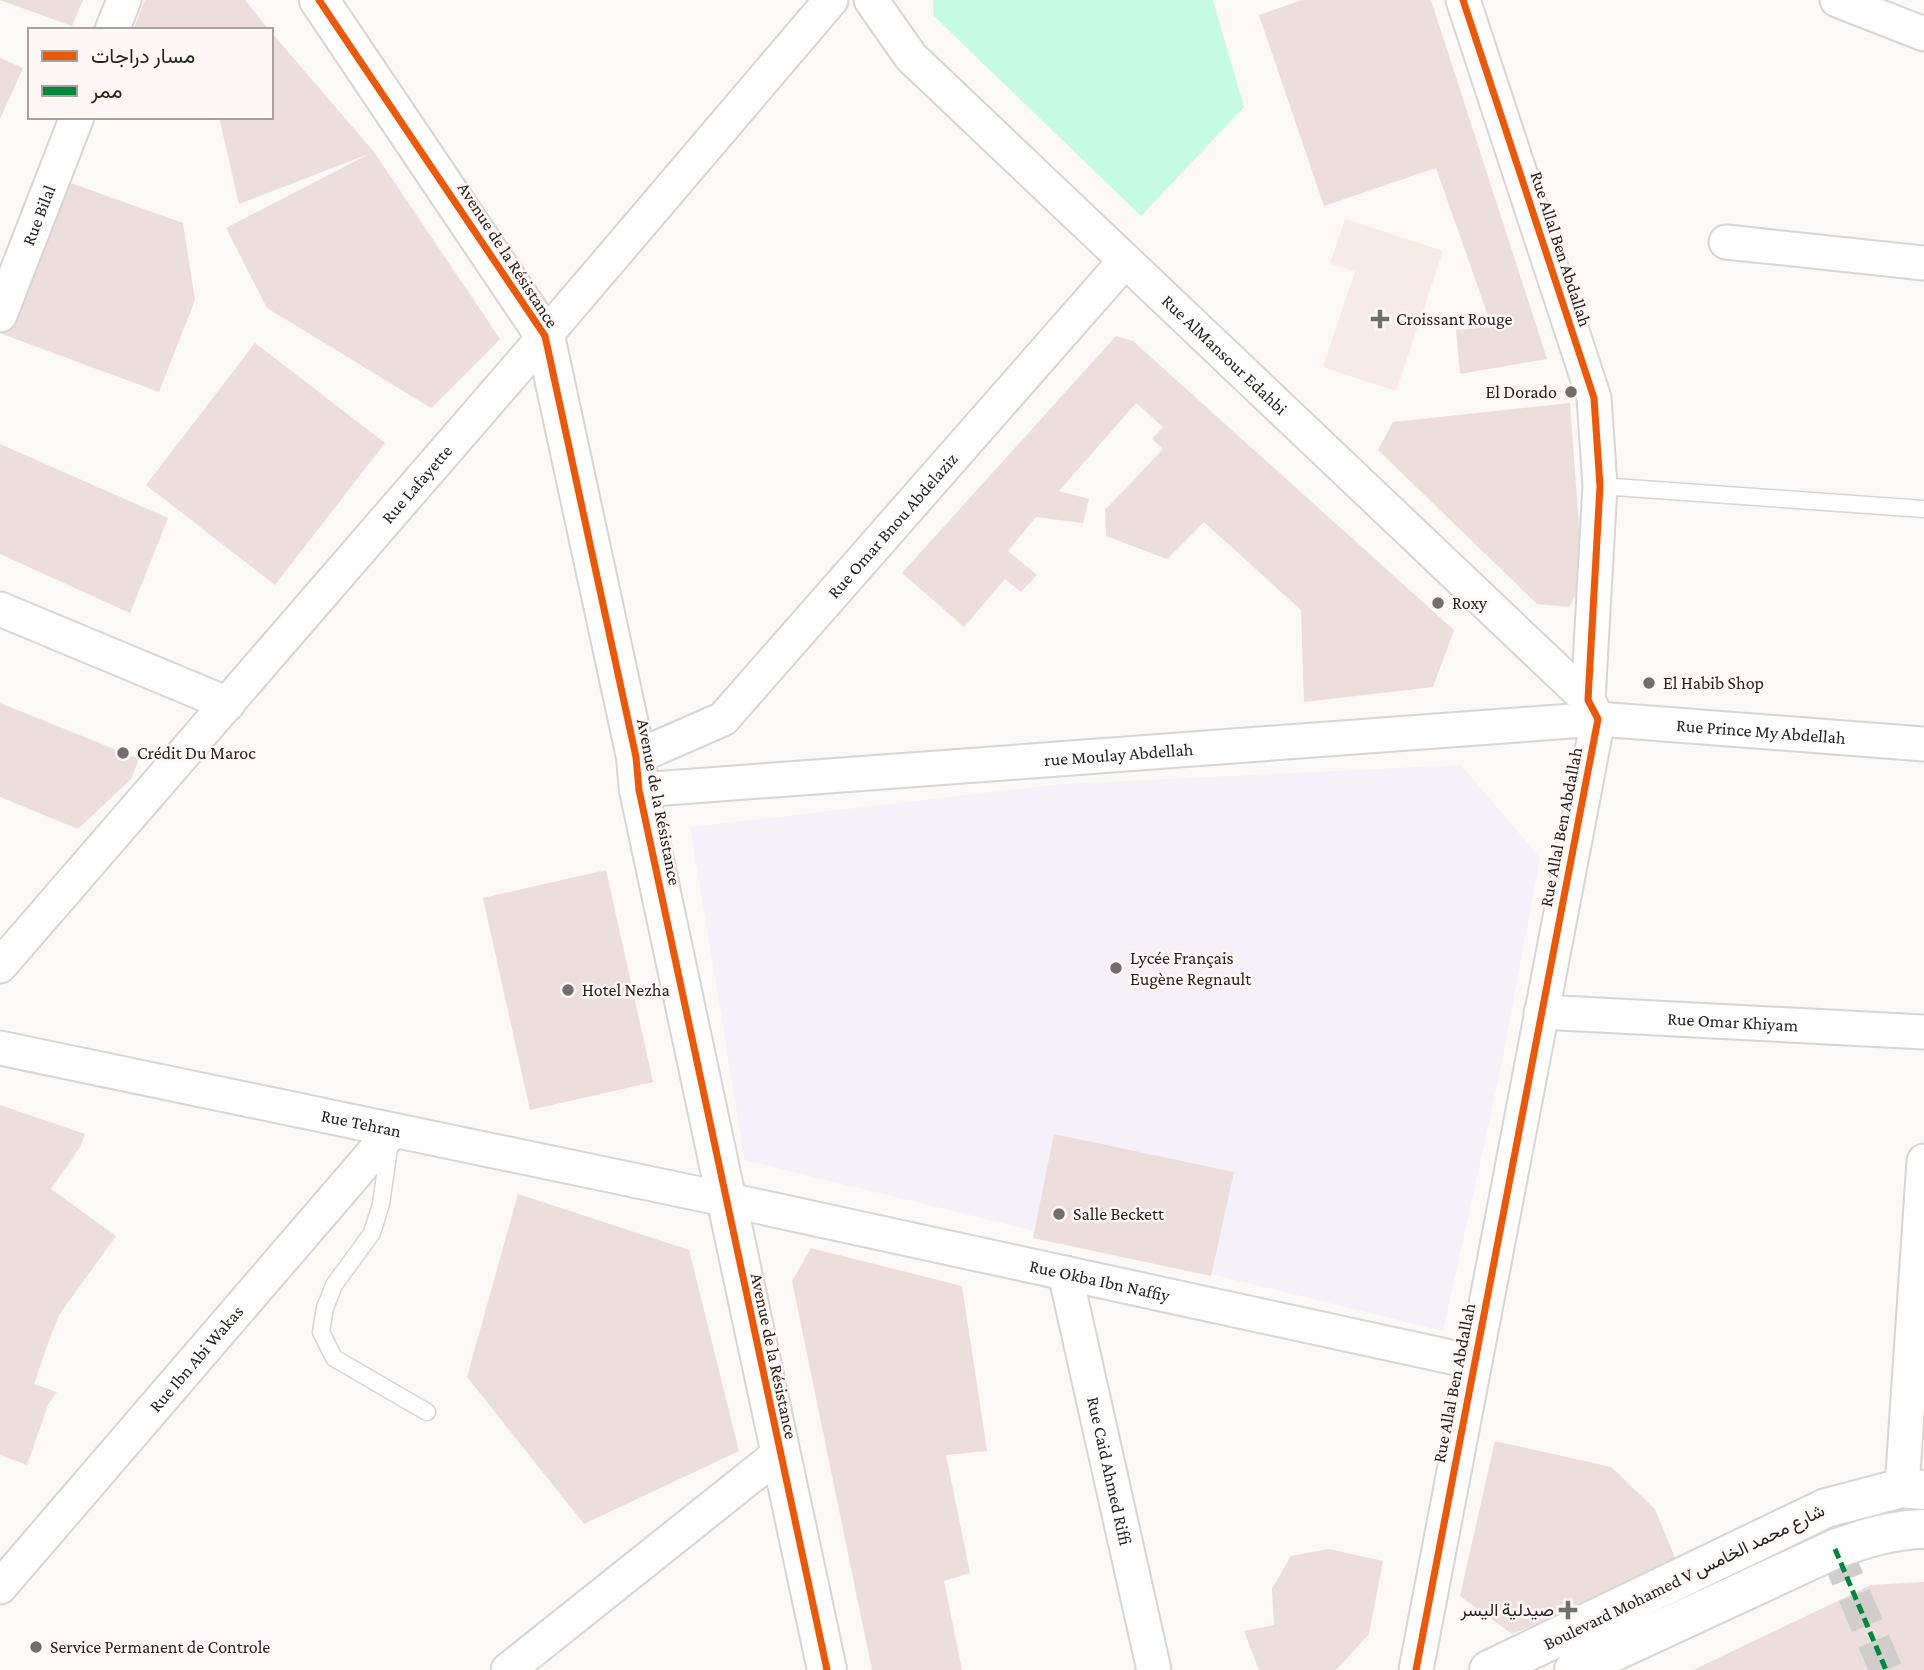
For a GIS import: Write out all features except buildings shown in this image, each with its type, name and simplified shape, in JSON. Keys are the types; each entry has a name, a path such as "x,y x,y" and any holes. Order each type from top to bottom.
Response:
{"street":[{"path":"113,28 124,0"},
{"name":"Avenue de la Résistance","path":"318,0 545,336 724,1199 827,1670"},
{"name":"Rue Lafayette","path":"0,966 545,336 831,0"},
{"name":"Rue AlMansour Edahbi","path":"871,0 911,57 1593,709"},
{"name":"Rue Allal Ben Abdallah","path":"1416,1670 1541,1012 1593,709 1600,486 1594,398 1463,0"},
{"path":"1837,0 1924,34"},
{"name":"Rue Bilal","path":"0,315 76,119"},
{"path":"1726,242 1924,263"},
{"name":"Rue Omar Bnou Abdelaziz","path":"637,774 723,719 1124,262"},
{"path":"0,609 228,704"},
{"name":"Rue Prince My Abdellah","path":"1593,709 1924,744"},
{"name":"rue Moulay Abdellah","path":"637,774 1593,709"},
{"name":"Rue Omar Khiyam","path":"1541,1012 1924,1032"},
{"name":"Rue Tehran","path":"0,1048 724,1199"},
{"name":"Rue Ibn Abi Wakas","path":"0,1587 392,1131"},
{"path":"1913,1489 1924,1161"},
{"name":"Rue Okba Ibn Naffiy","path":"724,1199 1474,1362"},
{"name":"Rue Caid Ahmed Riffi","path":"1065,1273 1154,1670"},
{"path":"508,1670 779,1454"},
{"name":"Boulevard Mohamed V شارع محمد الخامس","path":"1489,1670 1804,1517 1826,1508 1913,1489"},
{"name":"Boulevard Mohamed V شارع محمد الخامس","path":"1574,1670 1835,1549 1860,1540 1924,1529"}],"lane":[{"path":"1600,486 1924,509"},
{"path":"392,1131 381,1203 372,1233 334,1285 325,1308 321,1332 334,1358 426,1412"}],"shaded area":[{"name":"Croissant Rouge","path":"1345,219 1443,251 1396,391 1323,367 1355,272 1330,263"},
{"name":"Lycée Français Eugène Regnault","path":"1461,765 1540,858 1499,1077 1443,1331 745,1160 690,827 1061,784"}],"green space":[{"path":"933,0 1213,0 1244,107 1141,216 934,16"}],"tunnel":[{"path":"1835,1549 1886,1670"}],"marked path":[{"path":"1835,1549 1886,1670"}],"cycle path":[{"path":"319,0 545,336 827,1670"},
{"path":"1416,1670 1598,719 1588,700 1600,486 1594,398 1463,0"}],"place":[{"name":"Croissant Rouge","path":"1380,319"},
{"name":"El Dorado","path":"1571,392"},
{"name":"Roxy","path":"1438,603"},
{"name":"El Habib Shop","path":"1649,683"},
{"name":"Crédit Du Maroc","path":"123,753"},
{"name":"Lycée Français Eugène Regnault","path":"1116,968"},
{"name":"Hotel Nezha","path":"568,990"},
{"name":"Salle Beckett","path":"1059,1214"},
{"name":"صيدلية اليسر","path":"1568,1610"},
{"name":"Service Permanent de Controle","path":"36,1647"}]}
